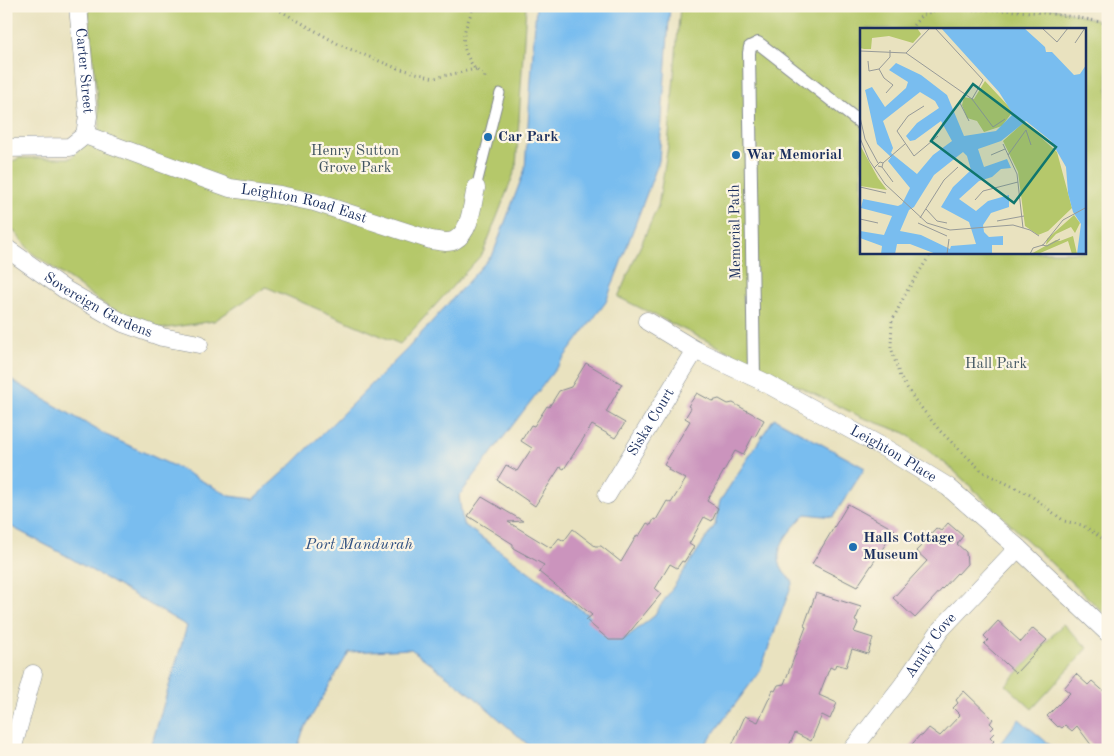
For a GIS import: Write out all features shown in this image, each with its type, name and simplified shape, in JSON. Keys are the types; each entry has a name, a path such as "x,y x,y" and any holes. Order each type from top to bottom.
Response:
{"street":[{"name":"Carter Street","path":"78,6 88,116 85,135"},
{"name":"Memorial Path","path":"754,378 750,48 758,43 761,45 860,122"},
{"path":"6,148 70,147 85,135"},
{"name":"Leighton Road East","path":"85,135 230,188 314,202 431,240 446,242 455,240 464,231 476,188"},
{"name":"Sovereign Gardens","path":"6,248 64,289 122,323 162,337 199,344"},
{"name":"Leighton Place","path":"647,321 695,350 754,378 888,450 948,487 1018,548 1108,632"},
{"name":"Siska Court","path":"607,495 695,350"},
{"name":"Amity Cove","path":"852,750 902,686 940,629 1018,548"},
{"path":"12,750 33,674"}],"lane":[{"name":"Leighton Road East","path":"476,188 500,93"}],"path":[{"path":"272,6 340,45 394,67 434,78 476,69"},
{"path":"474,6 467,23 463,48 473,67 485,76 484,81"},
{"path":"911,28 922,15 937,10 1060,14 1108,24"},
{"path":"931,254 907,291 892,321 891,347 900,377 915,400 940,431 983,472 1030,495 1064,521 1082,526 1108,542"}],"green space":[{"name":"Henry Sutton Grove Park","path":"88,6 526,6 516,168 483,253 400,344 266,287 214,321 161,329 114,311 32,253 6,219 6,165 19,158 71,158 100,127"},
{"name":"Hall Park","path":"680,6 1042,6 1074,13 1108,24 1108,617 951,468 905,433 861,417 618,297 658,206 668,146"},
{"path":"1063,624 1088,648 1032,709 1006,685"}],"water":[{"name":"Port Mandurah","path":"536,6 670,6 659,161 606,302 459,496 463,524 623,640 653,617 715,525 720,501 774,418 865,468 833,517 806,514 789,532 781,546 779,561 784,573 793,581 760,671 701,750 534,750 473,696 411,649 349,652 303,731 297,750 150,750 187,626 65,555 6,524 6,375 106,435 178,468 230,496 253,499 292,464 408,348 493,254 525,169"},
{"path":"1019,719 1056,750 995,750"}],"building":[{"path":"586,363 622,384 606,412 625,423 615,438 592,425 564,469 560,467 535,506 497,480 506,465 517,471 532,448 521,441 531,425 534,426 559,391 571,387"},
{"path":"697,393 712,401 719,399 728,404 733,403 764,420 743,455 735,451 707,501 718,508 712,521 704,517 689,544 694,547 684,562 682,561 677,568 670,564 655,589 661,594 623,640 609,640 586,620 592,615 539,572 544,565 513,548 513,544 468,516 482,497 523,521 508,522 551,548 559,538 564,541 573,529 595,546 601,546 621,562 637,535 639,536 647,523 651,525 654,519 656,520 667,501 671,503 686,479 668,470 669,468 664,465 690,421 685,418 691,408 688,406"},
{"name":"Halls Cottage Museum","path":"848,504 895,530 857,587 812,564"},
{"path":"948,523 963,536 957,544 966,552 967,564 915,618 893,598 927,561 916,551 936,528 941,531"},
{"path":"816,593 861,607 855,621 858,623 854,632 873,638 868,654 852,649 846,667 836,664 834,669 830,667 819,695 837,703 830,719 822,715 811,741 795,733 787,750 730,750 745,716 758,722 773,690 775,691 778,685 784,684 806,627 804,626"},
{"path":"998,621 1021,642 1033,628 1047,640 1016,673 984,644 988,640 984,636"},
{"path":"1076,674 1088,685 1092,681 1108,695 1108,750 1095,750 1077,726 1072,731 1065,725 1062,728 1058,727 1047,716 1070,693 1064,688"},
{"path":"964,691 993,719 990,723 994,727 991,730 994,733 990,737 994,741 986,750 907,750 929,728 940,736 960,715 953,708 958,703 956,700"}],"place":[{"name":"Car Park","path":"488,137"},
{"name":"War Memorial","path":"736,155"},
{"name":"Halls Cottage Museum","path":"853,547"}]}
